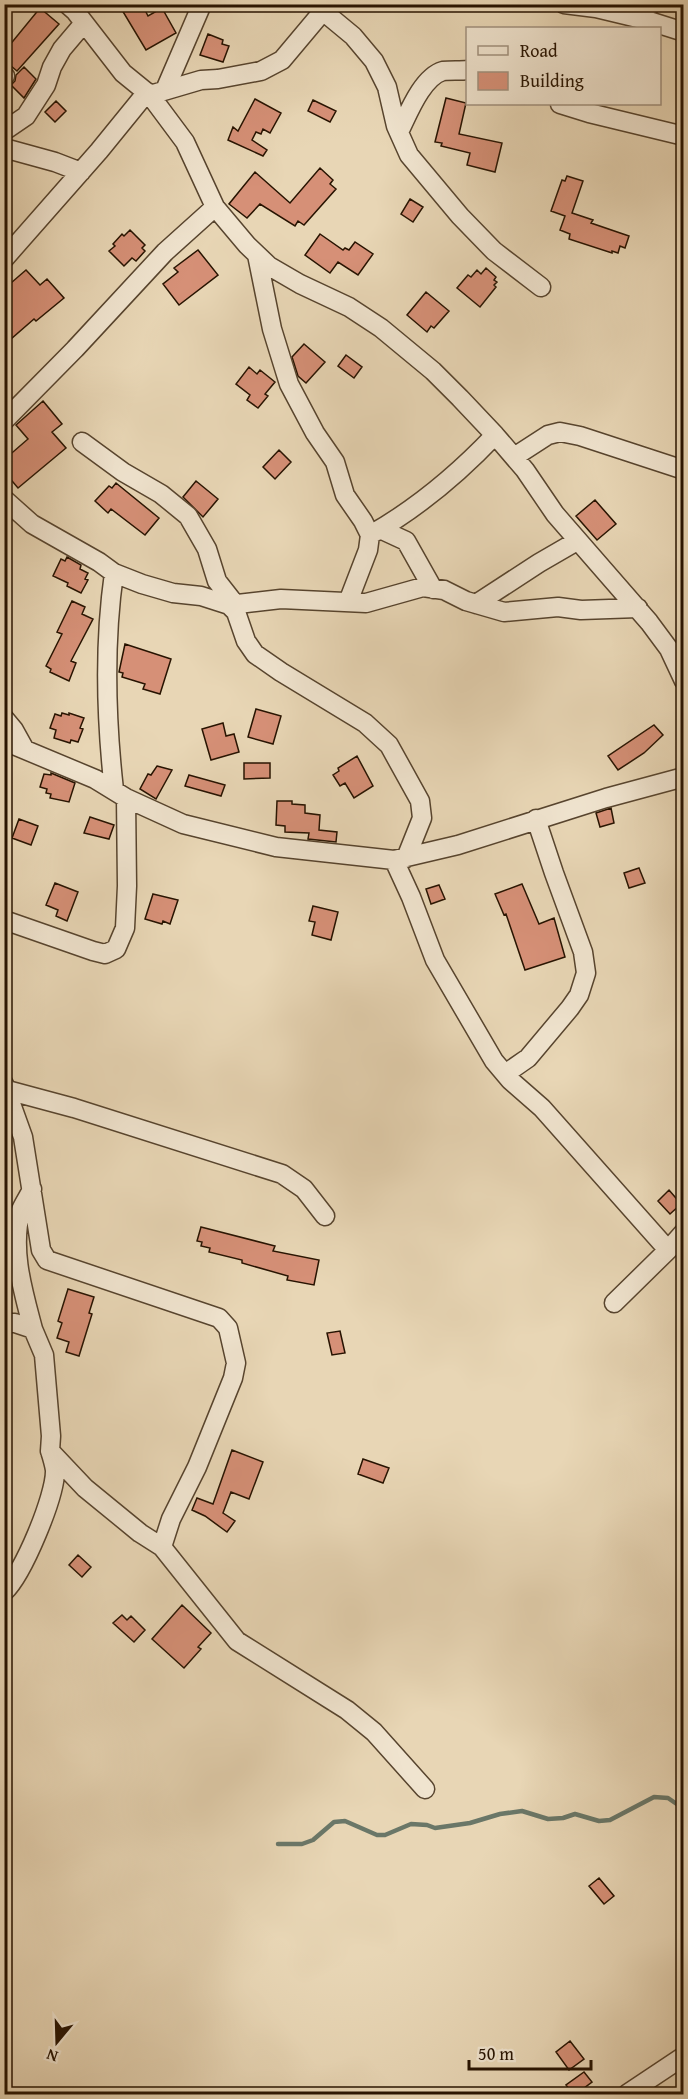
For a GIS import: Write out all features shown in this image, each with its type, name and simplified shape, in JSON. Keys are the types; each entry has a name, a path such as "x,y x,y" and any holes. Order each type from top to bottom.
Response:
{"street":[{"path":"67,4 75,11 123,73 154,92 185,142 215,207 247,246 269,266 300,284 349,307 381,328 433,371 495,435 577,541 638,608 669,649 683,677"},
{"path":"4,259 154,92 202,4"},
{"path":"564,4 596,8 646,9 684,32"},
{"path":"154,92 201,80 261,71 282,60 326,8 374,61 387,87 399,132 409,155 460,216 494,250 541,287"},
{"path":"4,131 26,116 46,84 62,49 84,23"},
{"path":"399,132 428,82 442,72 466,70"},
{"path":"563,105 684,136"},
{"path":"4,148 55,162 81,172"},
{"path":"4,421 165,252 215,207"},
{"path":"258,255 272,329 289,384 315,433 334,462 345,495 363,521 375,532 406,541 434,589"},
{"path":"514,457 548,435 560,432 580,436 684,470"},
{"path":"348,602 375,532 424,499 479,452 495,435"},
{"path":"82,442 123,472 161,494 188,516 207,549 217,581 236,612 246,641 255,654 280,672 365,723 389,745 422,808 422,818 400,859 423,932 435,960 494,1061 542,1108 668,1250"},
{"path":"4,500 32,524 114,573 173,593 201,596 232,605 281,599 366,603 423,587 444,590 476,604 504,612 558,607 580,610 638,608"},
{"path":"476,604 577,541"},
{"path":"4,920 105,954 116,949 125,928 127,886 120,794 107,688 109,613 114,573"},
{"path":"4,718 24,748"},
{"path":"4,741 95,779 120,794 183,824 276,847 400,859 458,845 536,819 684,777"},
{"path":"505,1074 528,1058 570,1008 579,995 586,973 583,952 536,819"},
{"path":"6,1087 23,1137 41,1250 47,1260 219,1318 228,1328 236,1363 233,1378 197,1467 171,1519 162,1546"},
{"path":"6,1087 282,1174 304,1189 325,1216"},
{"path":"4,1592 26,1558 49,1501 55,1471 51,1451 44,1355 33,1329 21,1282 16,1240 22,1209 32,1189"},
{"path":"614,1303 684,1232"},
{"path":"4,1323 15,1323 33,1329"},
{"path":"51,1451 85,1488 140,1533 162,1546 237,1641 347,1710 374,1732 425,1790"},
{"path":"627,2094 684,2056"}],"building":[{"path":"133,4 142,4 148,16 162,8 176,33 146,50 122,10"},
{"path":"40,8 59,24 17,71 4,60 4,52"},
{"path":"208,34 223,40 222,44 229,46 223,62 200,55"},
{"path":"24,67 36,79 24,98 11,85 16,75"},
{"path":"446,98 466,103 459,134 502,143 495,172 467,165 470,153 441,146 442,143 435,142"},
{"path":"255,99 281,113 270,133 263,129 261,134 256,132 252,140 267,150 263,156 228,140 233,127 238,131"},
{"path":"313,100 336,111 330,122 308,111"},
{"path":"56,101 66,111 55,122 45,112"},
{"path":"320,168 333,180 330,184 336,189 304,225 298,221 295,226 260,204 247,218 229,204 255,172 290,203"},
{"path":"567,176 583,181 572,213 593,220 591,223 629,236 625,248 620,246 618,253 612,251 612,253 569,239 570,234 560,230 565,216 551,211 562,180 565,181"},
{"path":"410,199 423,207 413,222 401,214"},
{"path":"130,230 145,245 142,248 145,251 136,261 132,258 124,266 109,251 122,234 124,236"},
{"path":"320,234 343,250 345,248 349,250 355,242 373,254 358,275 338,262 330,273 305,255"},
{"path":"198,250 218,275 179,305 163,284 178,272 174,268"},
{"path":"486,268 496,277 494,280 497,282 494,285 496,287 480,307 457,288 468,275 471,277 477,270 481,274"},
{"path":"26,270 40,285 47,279 64,298 36,321 34,319 4,345 4,289"},
{"path":"426,292 449,311 434,328 431,326 427,332 407,315"},
{"path":"304,344 325,362 306,383 298,376 292,357"},
{"path":"346,355 362,367 354,378 338,366"},
{"path":"249,367 257,374 260,370 275,382 265,394 268,396 258,408 247,400 250,395 236,384"},
{"path":"43,401 62,424 52,432 66,448 18,488 7,475 11,471 5,465 9,462 6,458 28,439 16,425"},
{"path":"279,450 291,462 275,479 263,467"},
{"path":"196,481 218,499 203,517 183,497"},
{"path":"116,483 159,518 145,535 111,509 108,513 95,501 109,486 112,488"},
{"path":"595,500 616,524 597,540 576,516"},
{"path":"67,557 81,565 80,569 88,573 85,579 88,580 81,593 67,586 68,583 53,576 61,559 65,561"},
{"path":"72,601 85,607 82,614 93,619 71,661 76,663 69,681 50,672 51,669 46,666 62,634 57,632"},
{"path":"125,644 171,659 160,694 143,689 145,684 122,677 123,673 119,672"},
{"path":"256,709 281,716 273,744 248,737"},
{"path":"62,713 84,718 78,742 71,740 70,743 54,738 56,730 50,728 55,714 61,716"},
{"path":"223,723 226,736 234,734 239,752 211,760 202,729"},
{"path":"654,725 663,735 644,753 618,770 608,756"},
{"path":"357,756 373,786 354,798 345,783 340,786 333,775 339,771 338,768"},
{"path":"244,763 270,763 270,778 244,779"},
{"path":"157,766 172,770 156,799 140,789 148,774 151,775"},
{"path":"51,773 75,783 69,802 50,798 51,794 46,793 47,789 40,787 44,774 51,775"},
{"path":"189,775 225,785 221,796 185,786"},
{"path":"277,801 292,801 292,804 305,805 305,813 320,815 319,830 337,832 336,842 308,839 309,833 285,832 285,826 276,825"},
{"path":"611,808 614,823 600,827 596,813"},
{"path":"90,817 114,825 109,839 84,833"},
{"path":"19,819 38,826 31,845 12,838"},
{"path":"639,868 645,883 629,888 624,873"},
{"path":"55,883 78,892 67,921 56,916 58,910 46,905"},
{"path":"522,884 539,924 554,918 565,957 525,970 506,914 504,915 495,894"},
{"path":"439,885 445,899 431,904 426,889"},
{"path":"153,894 178,900 170,924 145,919"},
{"path":"313,906 338,912 331,940 312,935 315,922 309,921"},
{"path":"669,1190 681,1204 670,1214 658,1201"},
{"path":"201,1227 275,1246 273,1251 319,1260 314,1285 287,1280 288,1276 242,1263 242,1260 209,1252 210,1248 201,1246 202,1242 197,1241"},
{"path":"68,1289 94,1297 89,1313 92,1314 79,1356 66,1352 69,1342 57,1338 62,1323 58,1321"},
{"path":"340,1331 345,1353 332,1355 327,1333"},
{"path":"232,1450 263,1462 249,1499 231,1492 223,1513 235,1521 227,1532 205,1516 192,1510 197,1498 213,1504"},
{"path":"363,1459 389,1468 383,1483 358,1474"},
{"path":"78,1555 91,1567 82,1577 69,1565"},
{"path":"182,1605 211,1633 198,1647 201,1649 184,1668 152,1639"},
{"path":"122,1615 127,1620 131,1616 145,1630 134,1642 113,1623"},
{"path":"599,1878 614,1896 604,1904 589,1886"},
{"path":"570,2041 584,2059 569,2070 556,2052"},
{"path":"584,2072 592,2082 573,2094 566,2085"}],"waterway":[{"path":"278,1844 302,1844 313,1840 334,1822 345,1821 377,1835 385,1835 411,1824 435,1828 470,1823 500,1814 522,1811 548,1819 575,1814 599,1821 610,1820 654,1797 668,1798 684,1809"}]}
